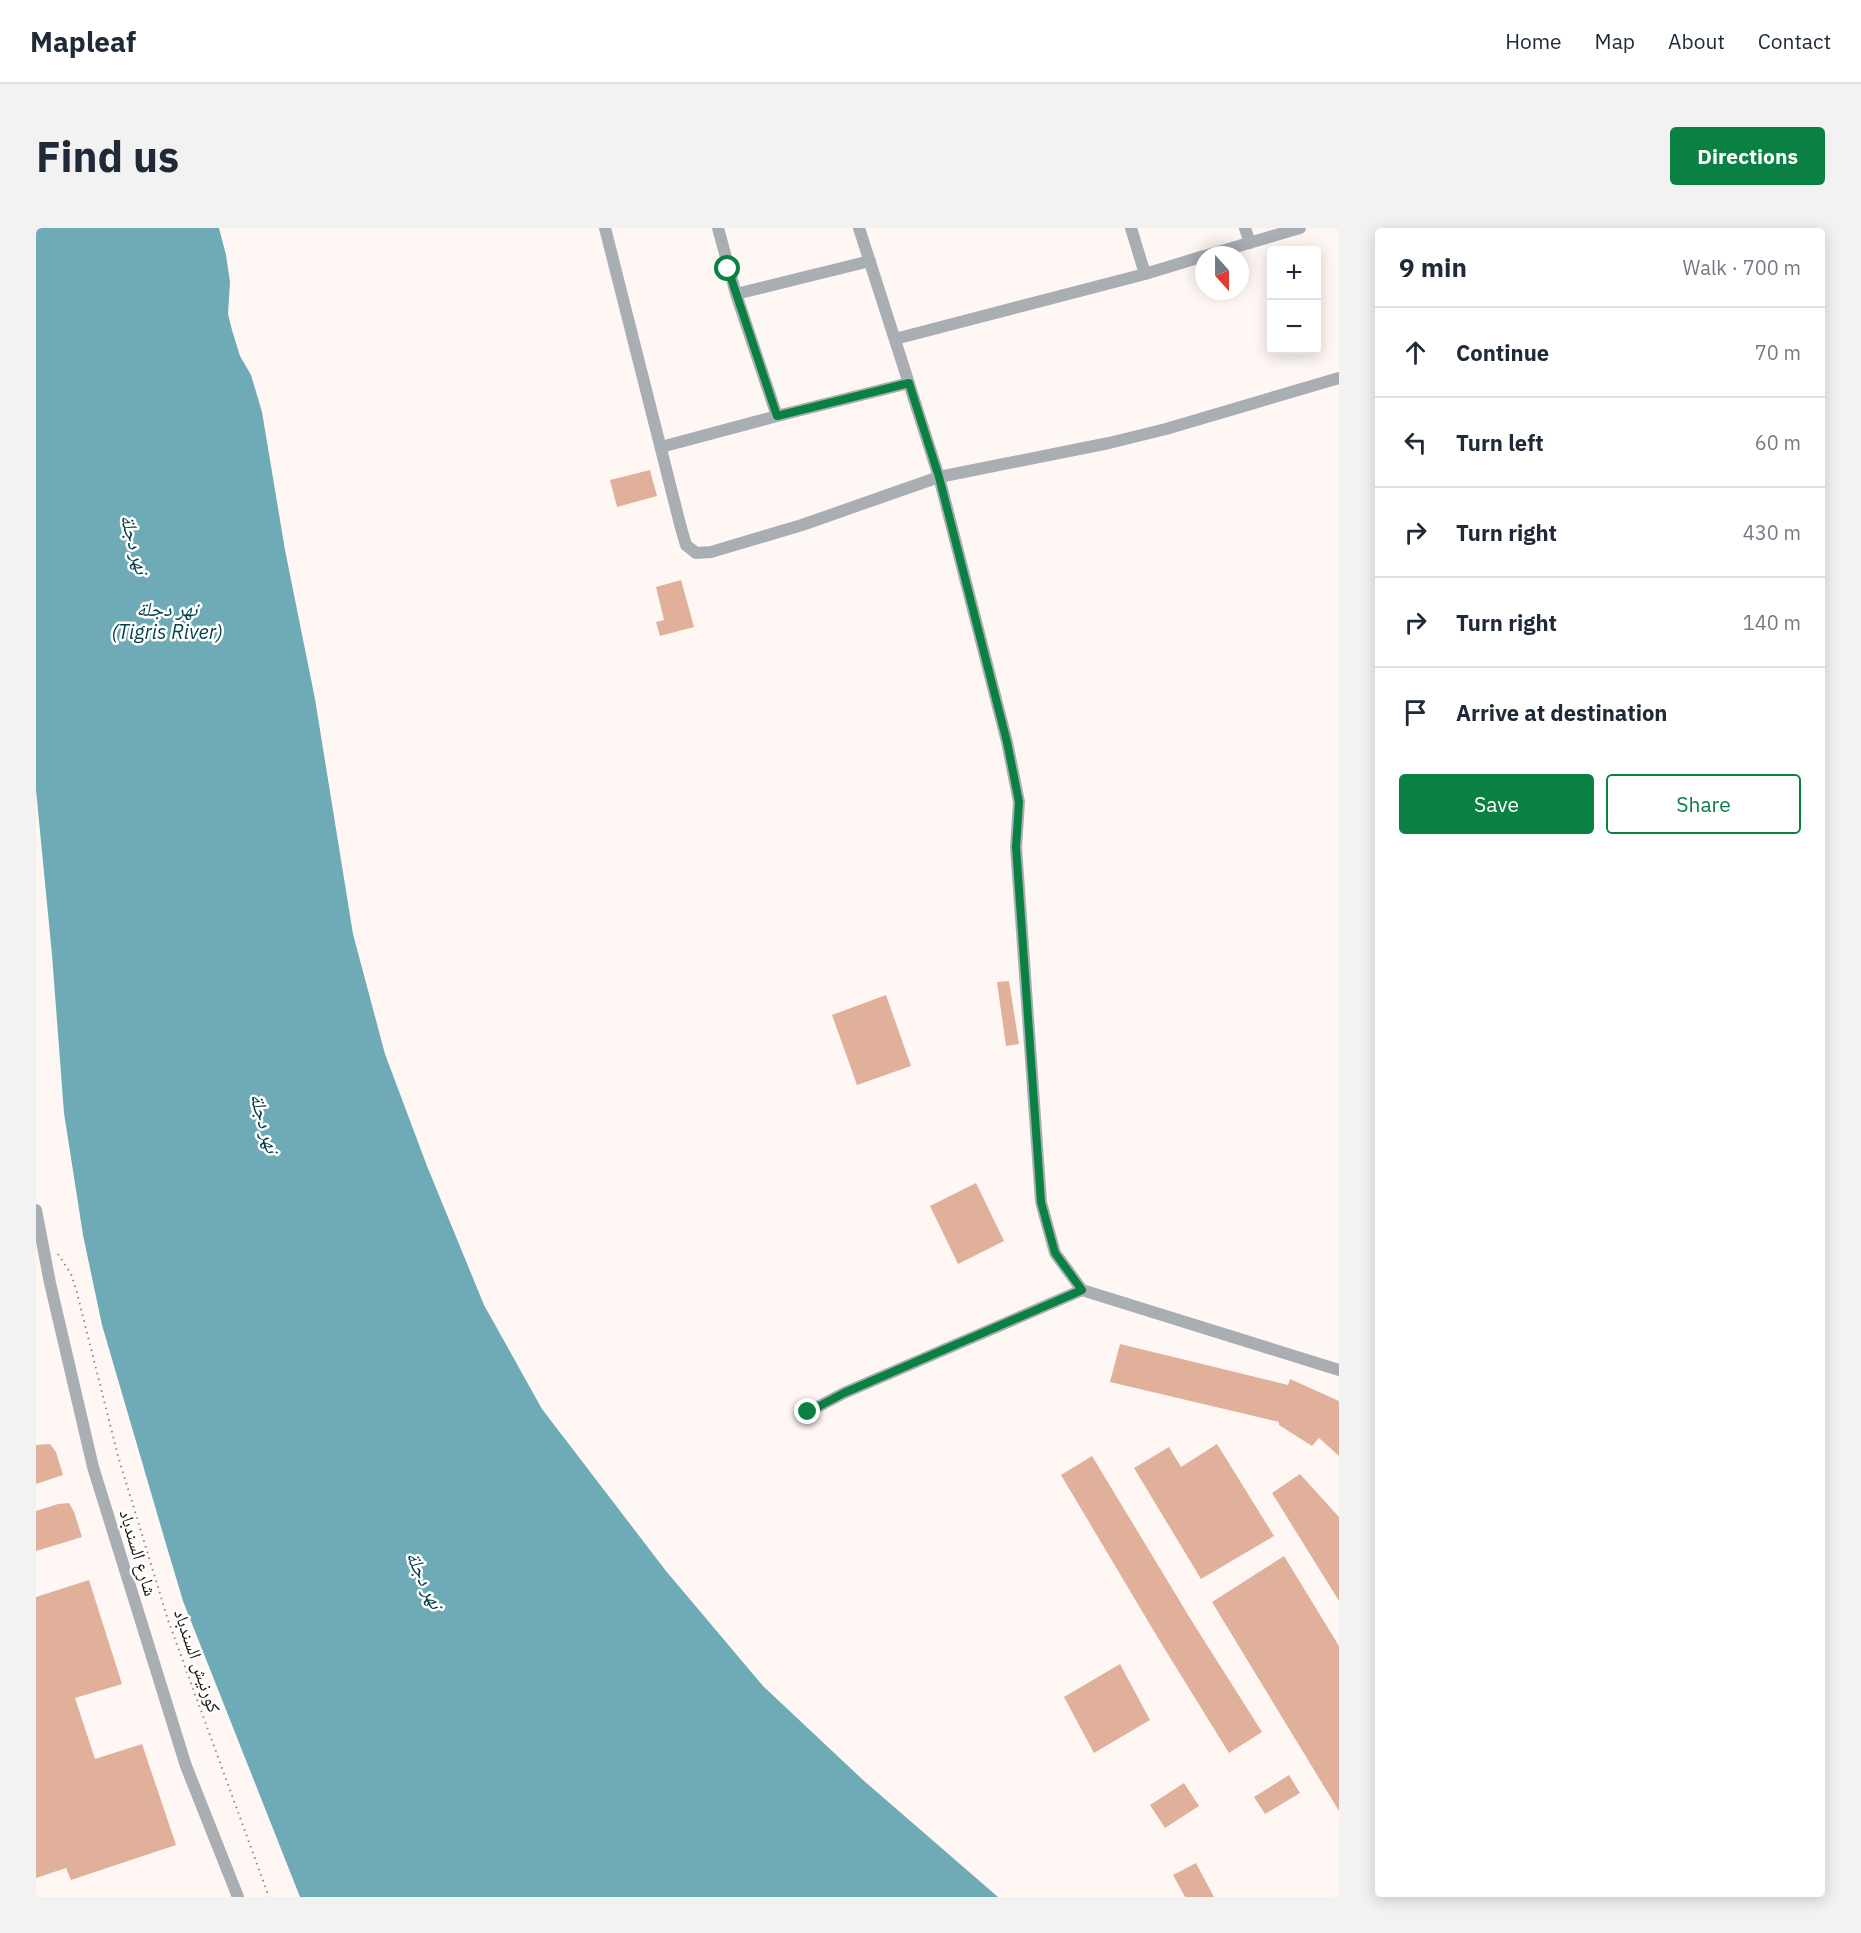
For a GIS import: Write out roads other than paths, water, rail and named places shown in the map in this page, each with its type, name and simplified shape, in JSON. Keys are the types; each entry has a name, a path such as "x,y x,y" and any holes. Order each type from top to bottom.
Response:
{"street":[{"path":"605,228 686,545 696,553 711,552 802,525 939,477 1166,429 1339,378"},
{"path":"718,228 736,294 777,416"},
{"path":"859,228 939,477 1004,731 1019,802 1016,847 1041,1202 1055,1253 1082,1290 1339,1370"},
{"path":"1131,228 1145,274"},
{"path":"1245,228 1250,243"},
{"path":"1240,246 1300,228"},
{"path":"895,339 1195,259"},
{"path":"736,294 870,261"},
{"path":"661,447 909,383"},
{"name":"شارع السندباد","path":"36,1210 50,1283 93,1467 186,1766 238,1897"},
{"path":"808,1412 844,1393 1082,1290"}],"water":[{"path":"36,228 219,228 230,282 228,314 240,356 251,375 262,412 285,550 315,699 353,934 385,1054 427,1166 484,1305 542,1409 666,1571 763,1686 863,1780 998,1897 300,1897 183,1601 102,1325 83,1235 64,1113 36,790"}],"water label":[{"name":"نهر دجلة","path":"135,544"},
{"name":"نهر دجلة (Tigris River)","path":"167,620"},
{"name":"نهر دجلة","path":"265,1123"},
{"name":"نهر دجلة","path":"425,1580"}]}
